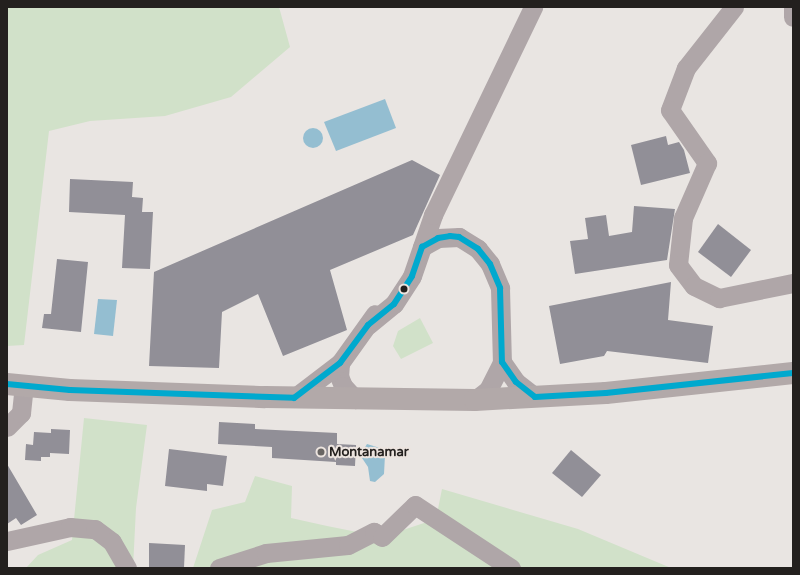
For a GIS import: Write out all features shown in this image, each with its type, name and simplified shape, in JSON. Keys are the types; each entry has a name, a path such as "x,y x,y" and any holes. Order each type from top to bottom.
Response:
{"main road":[{"path":"16,385 70,390 294,398 475,400 606,393 793,373"}],"street":[{"path":"420,251 443,197 533,7"},
{"path":"734,7 686,68 670,110 707,163 683,218 678,265 694,286 718,298 793,283"},
{"path":"792,7 793,17"},
{"path":"443,197 446,217 458,237 481,252 496,275 501,300 502,362 493,383 475,400"},
{"path":"294,398 340,363 368,325 406,264 420,251 438,238 458,237"},
{"path":"502,362 516,382 535,397"},
{"path":"340,363 339,376 342,386 355,399"},
{"path":"7,427 20,414 16,385"},
{"path":"219,568 266,553 348,545 374,532 382,537 415,505 511,568"},
{"path":"7,541 70,527 89,528 112,542 127,568"}],"green space":[{"path":"7,7 279,7 290,47 231,97 165,116 90,121 49,131 24,345 7,346"},
{"path":"420,318 433,343 401,359 393,346 398,331"},
{"path":"84,418 147,425 136,508 133,568 26,568 38,555 72,540"},
{"path":"255,476 292,486 291,518 327,526 382,537 436,519 442,489 578,529 671,568 193,568 212,510 245,502"}],"water":[{"path":"385,99 396,128 336,151 324,122"},
{"path":"313,128 320,131 323,138 320,145 313,148 306,145 303,138 306,131"},
{"path":"98,299 117,300 113,336 94,334"},
{"path":"367,444 380,448 385,455 384,474 375,482 370,481 368,467 360,455"}],"building":[{"path":"666,136 668,145 679,142 684,150 690,173 641,185 631,145"},
{"path":"412,160 440,175 413,235 330,270 347,330 283,356 258,294 222,312 219,368 149,366 154,272"},
{"path":"70,179 133,182 132,197 143,198 142,212 153,212 150,269 122,268 125,215 69,212"},
{"path":"634,206 675,209 667,260 575,274 570,241 588,239 585,218 606,215 609,236 632,232"},
{"path":"718,224 751,250 731,277 698,252"},
{"path":"57,259 88,262 81,332 42,328 44,314 51,314"},
{"path":"671,282 668,320 713,326 708,363 607,351 604,356 560,364 549,306"},
{"path":"219,422 255,424 255,429 337,433 337,444 356,445 355,466 336,465 336,462 272,458 272,447 218,444"},
{"path":"51,429 70,430 69,454 50,453 50,457 41,457 41,461 25,460 26,444 33,445 34,432 51,433"},
{"path":"169,449 227,456 223,486 207,484 207,491 165,486"},
{"path":"571,450 601,475 582,497 552,473"},
{"path":"7,464 37,515 21,525 16,518 7,524"},
{"path":"149,543 185,545 184,568 149,568"}],"transit line":[{"path":"7,384 70,390 294,398 340,363 368,325 394,304 412,276 422,247 438,238 450,236 459,237 478,249 490,264 500,288 502,362 516,382 535,397 606,393 793,373"}],"place":[{"name":"Montanamar","path":"321,452"}]}
